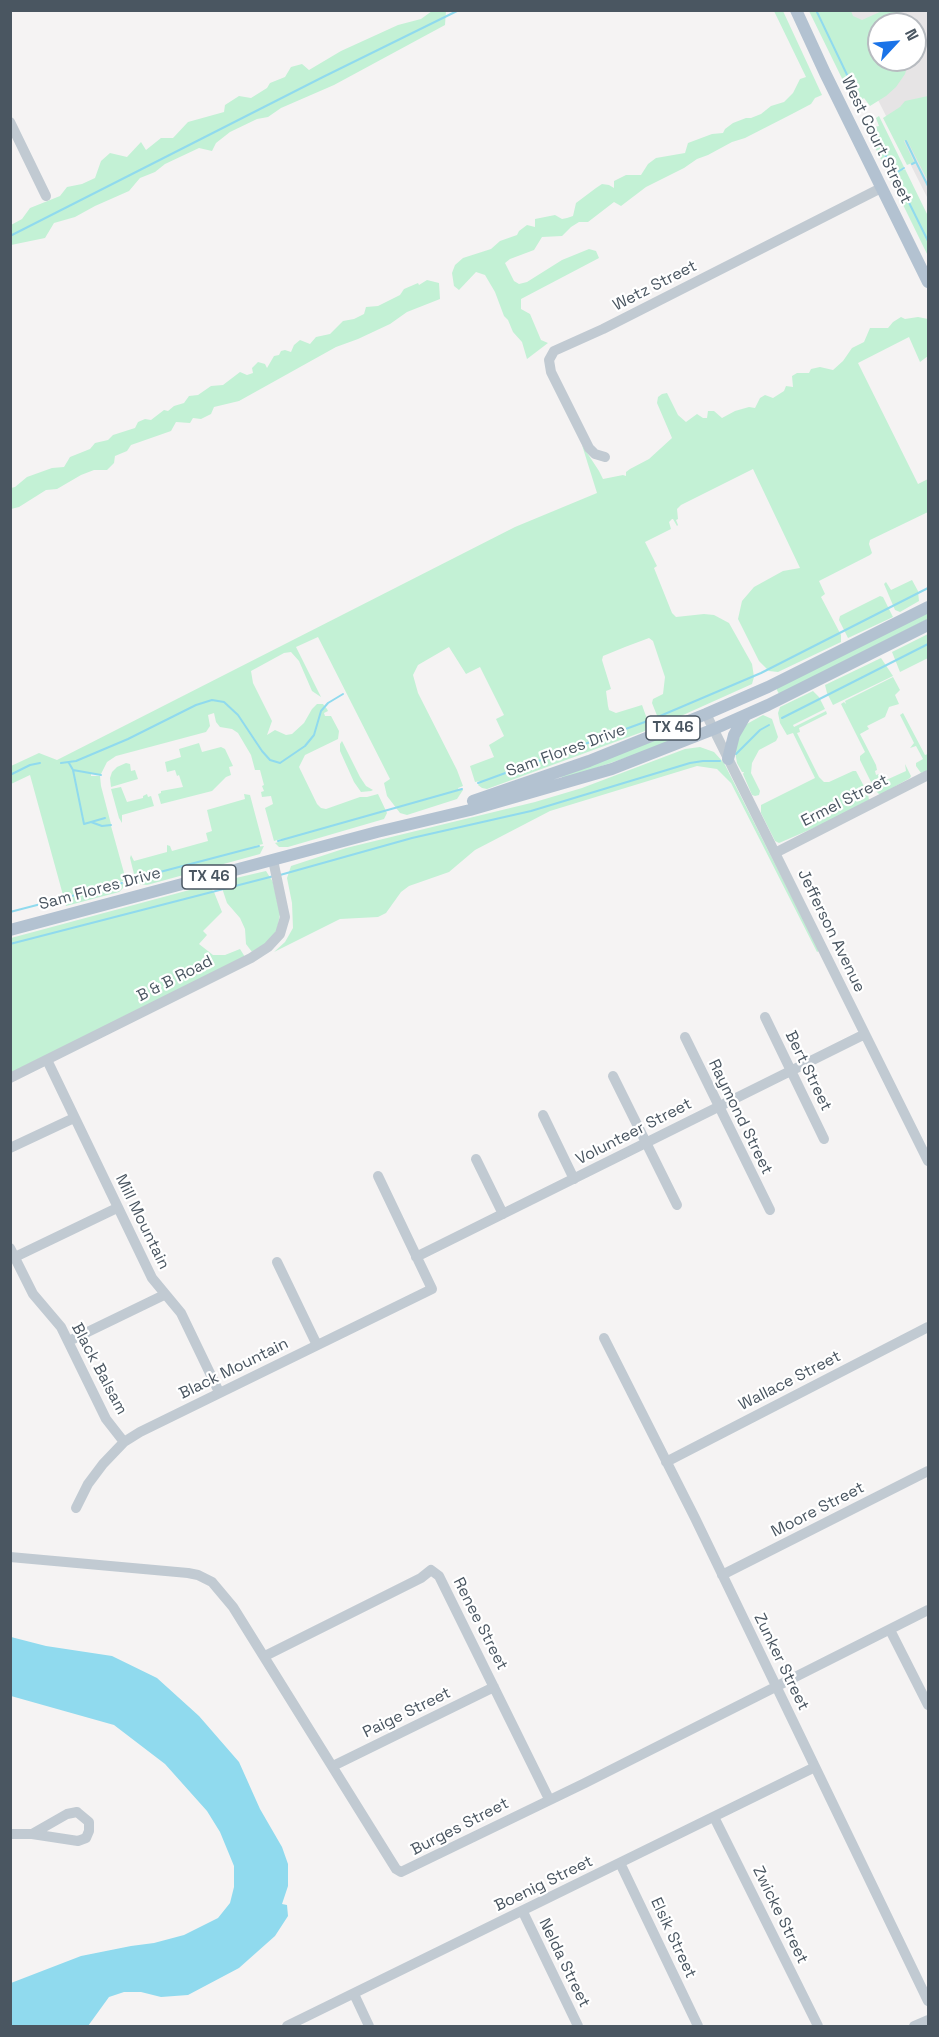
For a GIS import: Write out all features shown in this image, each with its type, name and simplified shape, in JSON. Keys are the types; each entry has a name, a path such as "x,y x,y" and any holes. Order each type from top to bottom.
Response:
{"main road":[{"name":"West Court Street","path":"796,10 928,282"},
{"name":"Sam Flores Drive","path":"10,930 407,824 539,779 706,714 768,687 928,607"},
{"name":"Sam Flores Drive","path":"407,824 450,816 568,783 641,758 746,715 928,625"},
{"path":"728,759 734,735 746,715"}],"street":[{"path":"10,122 46,196"},
{"name":"Wetz Street","path":"605,457 595,454 589,448 551,372 549,360 554,351 603,329 881,188"},
{"name":"Jefferson Avenue","path":"706,714 928,1161"},
{"name":"Ermel Street","path":"775,853 928,775"},
{"name":"B & B Road","path":"10,1078 251,958 268,947 280,934 285,916 273,860"},
{"name":"Bert Street","path":"765,1017 824,1139"},
{"name":"Volunteer Street","path":"417,1257 865,1034"},
{"name":"Raymond Street","path":"685,1037 770,1210"},
{"name":"Mill Mountain","path":"47,1060 152,1278 181,1313 219,1392"},
{"path":"613,1076 677,1205"},
{"path":"543,1114 574,1179"},
{"path":"10,1148 74,1118"},
{"path":"476,1159 503,1214"},
{"path":"378,1176 417,1257"},
{"path":"13,1253 117,1208"},
{"name":"Black Balsam","path":"13,1253 33,1294 69,1341 106,1419 124,1442"},
{"name":"Black Mountain","path":"76,1508 88,1484 124,1442 219,1392 432,1289 417,1257"},
{"path":"277,1262 317,1345"},
{"path":"69,1341 164,1295"},
{"name":"Wallace Street","path":"666,1462 928,1328"},
{"name":"Zunker Street","path":"604,1338 722,1575 928,2001"},
{"name":"Moore Street","path":"722,1575 928,1471"},
{"name":"Burges Street","path":"10,1557 198,1575 212,1582 233,1607 265,1656 396,1869 401,1872 777,1688 928,1610"},
{"name":"Renee Street","path":"265,1656 421,1578 431,1570 439,1576 549,1799"},
{"path":"890,1630 928,1705"},
{"name":"Paige Street","path":"333,1766 494,1687"},
{"name":"Boenig Street","path":"288,2026 815,1767"},
{"path":"10,1834 32,1834 78,1841 86,1838 89,1822 77,1812 67,1814 32,1834"},
{"name":"Zwicke Street","path":"714,1817 818,2026"},
{"name":"Elsik Street","path":"620,1863 698,2026"},
{"name":"Nelda Street","path":"523,1912 578,2026"},
{"path":"354,1994 369,2026"},
{"path":"914,2026 928,2020"}],"shaded area":[{"path":"836,11 928,11 928,199 878,100"}],"green space":[{"path":"432,11 446,11 445,25 334,85 281,108 268,117 257,119 230,132 216,143 212,151 199,148 140,178 129,191 75,217 54,223 45,238 11,245 11,225 22,219 30,208 60,196 67,187 95,178 101,161 110,153 127,157 141,142 146,150 161,138 173,138 188,122 224,112 225,105 239,96 251,98 267,88 270,83 285,77 291,67 302,64 309,70 341,51 398,25 421,19"},
{"path":"774,11 783,11 822,95 792,114 697,159 646,187 621,206 614,202 588,222 579,222 571,227 562,236 542,237 534,250 505,263 514,281 519,284 527,282 562,260 589,249 596,251 599,258 521,299 521,309 530,314 541,340 548,343 527,359 522,342 504,316 495,292 485,275 476,272 459,290 454,286 452,273 455,265 463,258 491,249 500,241 517,235 527,225 535,227 535,219 555,215 562,219 573,216 576,203 602,184 614,188 614,181 626,175 641,175 648,164 656,158 685,153 688,143 712,134 723,133 733,123 761,114 771,106 784,102 793,93 800,79 806,77"},
{"path":"809,11 851,11 853,16 862,20 867,18 867,72 906,72 896,87 886,96 870,106 864,98 855,105"},
{"path":"928,96 928,181 907,140 904,141 914,162 907,165 883,118 905,101"},
{"path":"879,116 904,167 902,169 905,169 928,216 928,256 867,131 879,126 876,118"},
{"path":"427,280 439,283 440,299 407,312 390,324 336,347 239,401 214,407 211,414 201,419 193,418 190,423 176,422 171,431 131,445 127,451 115,456 114,463 107,470 94,470 81,475 57,489 46,490 19,507 11,509 11,488 27,477 52,468 64,467 70,457 90,449 95,443 135,428 138,422 145,419 151,420 164,410 168,411 184,403 189,396 198,395 211,386 223,385 240,372 247,375 253,373 252,368 258,362 265,364 267,368 274,356 285,350 291,352 300,340 310,344 316,337 330,334 343,321 364,314 366,307 378,306 400,295 404,289"},
{"path":"901,317 928,319 928,356 920,362 909,337 858,363 918,484 928,479 928,512 870,540 872,553 870,555 819,581 825,594 821,597 841,635 841,642 778,672 769,671 759,661 738,619 742,601 754,587 783,571 800,568 753,469 681,505 677,509 678,525 672,519 669,522 671,529 645,542 657,566 654,568 672,613 676,617 714,615 729,623 752,664 754,677 752,684 672,720 662,721 658,718 652,703 653,699 663,694 665,677 653,641 649,638 625,647 603,656 602,660 611,689 606,691 608,706 609,710 616,713 642,705 647,719 645,731 487,789 478,785 481,781 475,782 470,766 494,757 489,745 504,736 496,719 504,715 480,667 466,674 449,647 418,665 413,675 418,693 457,770 463,786 458,788 463,790 457,799 407,815 400,813 387,796 384,783 390,779 318,637 296,647 321,697 312,691 299,661 291,652 284,653 251,671 253,683 272,721 267,735 275,730 286,735 292,734 304,723 317,704 323,704 328,711 324,713 325,716 331,716 339,731 338,739 305,755 299,767 317,804 326,809 360,797 378,794 387,813 384,819 288,847 279,847 275,843 282,841 281,839 274,841 265,808 273,804 271,796 262,797 261,792 264,791 262,786 264,785 260,770 255,770 251,755 238,733 232,729 220,727 214,713 208,715 210,726 206,732 116,756 107,762 101,774 91,774 91,776 100,776 111,824 107,826 111,826 126,880 118,885 126,883 126,885 119,892 66,906 30,775 11,784 11,766 39,753 57,760 515,527 597,493 582,445 603,479 626,476 626,472 649,459 672,438 657,403 658,397 662,394 667,393 678,415 686,422 697,414 707,418 708,411 714,411 722,418 735,411 749,407 755,408 760,398 765,395 773,398 784,391 786,386 793,387 792,376 797,373 809,373 811,369 820,367 833,370 852,348 864,342 870,328 888,328"},
{"path":"912,580 918,591 919,601 900,612 895,610 884,584 886,582 891,590"},
{"path":"880,596 883,597 893,617 848,638 839,620 840,616"},
{"path":"928,612 928,619 779,694 776,688"},
{"path":"928,634 928,658 900,672 892,652"},
{"path":"881,658 893,676 833,705 825,685"},
{"path":"893,677 900,690 895,695 899,704 889,707 885,717 867,726 869,729 860,734 876,765 876,775 879,774 884,781 906,771 905,764 911,776 880,795 875,790 860,760 860,756 865,752 841,704 844,702 846,704 845,701"},
{"path":"813,691 825,709 793,725 794,727 826,711 827,714 799,728 800,732 797,733 819,777 824,782 829,782 856,771 869,800 823,824 779,843 775,841 761,813 761,805 815,778 793,733 787,735 780,723 778,713 780,707"},
{"path":"903,713 925,755 928,754 928,771 921,773 916,766 916,763 923,759 916,746 910,748 914,743 900,715"},
{"path":"763,715 772,719 778,737 776,741 759,750 752,763 751,773 760,791 759,795 755,796 752,795 744,772 737,763 734,746 745,725"},
{"path":"688,727 691,732 640,753 563,779 561,776"},
{"path":"342,741 360,777 366,786 373,790 361,792 354,782 340,751"},
{"path":"199,743 202,752 221,747 225,749 233,766 229,767 231,775 212,791 161,804 158,794 161,791 183,787 175,770 167,772 165,762 181,757 179,749"},
{"path":"700,747 714,752 724,763 819,951 817,952 731,783 717,769 697,766 550,811 475,850 449,872 409,886 401,892 386,913 378,917 340,919 274,952 285,942 293,928 292,903 287,878 291,866 346,848 535,802 582,788 685,749"},
{"path":"126,763 130,764 131,771 135,770 138,779 111,787 112,772"},
{"path":"121,787 127,802 143,798 147,794 148,797 151,796 154,806 122,815 122,823 111,789"},
{"path":"244,794 250,795 263,844 255,847 264,846 260,854 147,885 139,884 136,880 142,878 141,876 135,878 131,855 134,861 167,852 167,845 172,851 208,841 206,833 212,831 207,810 245,799"},
{"path":"266,871 273,882 280,914 277,930 268,942 252,952 246,944 245,929 240,918 227,903 223,881"},
{"path":"208,885 214,892 222,912 203,931 207,935 199,944 213,955 225,955 240,949 245,957 11,1074 11,938"}],"water":[{"path":"11,1637 46,1646 112,1656 157,1678 199,1716 239,1762 260,1809 282,1847 288,1864 288,1886 282,1904 287,1905 288,1916 275,1936 239,1968 188,1995 161,1997 141,1992 124,1992 109,1997 88,2026 11,2026 11,1983 81,1956 154,1943 184,1935 218,1918 230,1903 234,1887 234,1866 220,1832 207,1811 165,1764 114,1725 11,1696"}],"waterway":[{"path":"10,236 459,10"},
{"path":"816,10 862,106"},
{"path":"870,124 928,241"},
{"path":"906,141 916,162"},
{"path":"912,164 916,162 928,186"},
{"path":"896,173 904,168"},
{"path":"478,783 653,719 761,673 928,588"},
{"path":"782,718 928,644"},
{"path":"61,763 76,761 128,739 196,705 212,700 224,702 238,715 270,760 280,763 305,746 314,735 321,711 328,703 343,694"},
{"path":"736,754 760,730 769,725"},
{"path":"280,875 412,838 531,811 690,763 720,761"},
{"path":"10,775 30,765 40,763"},
{"path":"69,763 73,770 101,775"},
{"path":"73,770 84,824 105,818"},
{"path":"278,841 462,789"},
{"path":"91,822 102,826 111,825"},
{"path":"137,878 259,846"},
{"path":"10,944 274,876"},
{"path":"10,912 122,883"}]}
